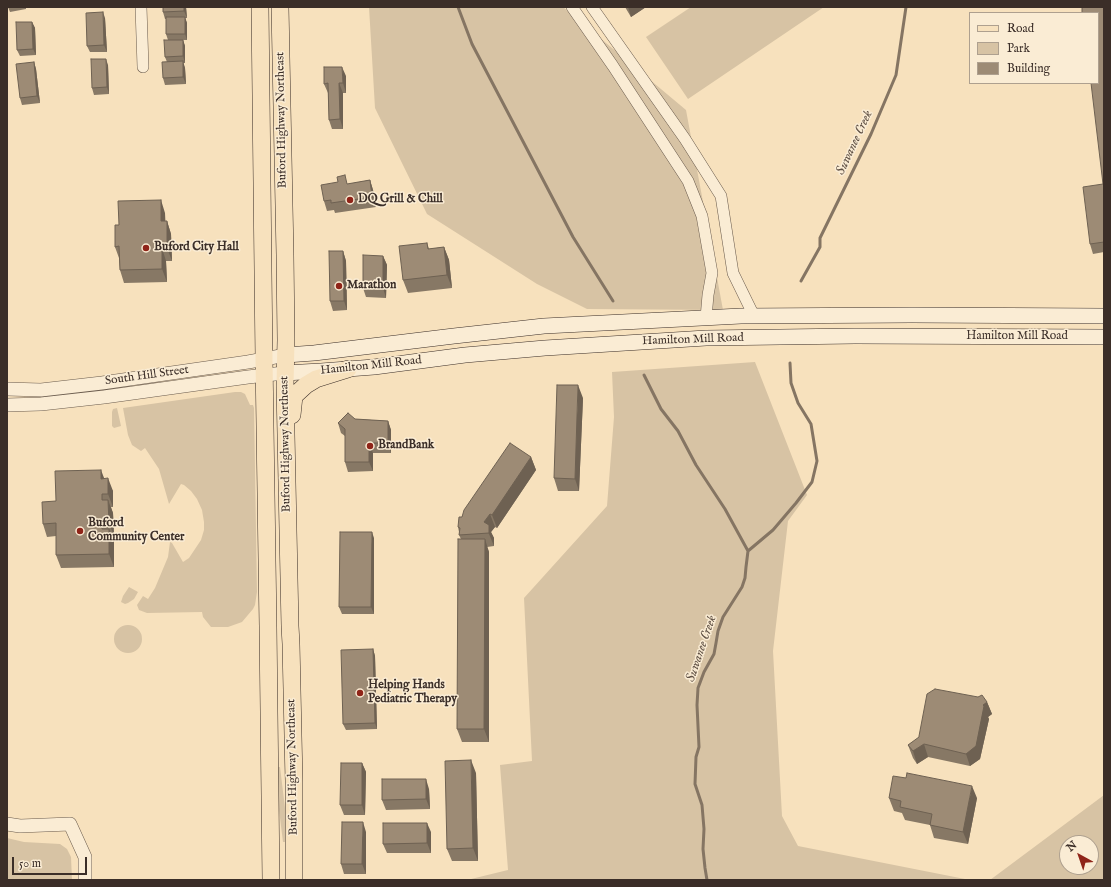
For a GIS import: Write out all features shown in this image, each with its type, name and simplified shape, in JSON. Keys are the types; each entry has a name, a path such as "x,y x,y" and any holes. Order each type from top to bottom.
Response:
{"main road":[{"name":"Buford Highway Northeast","path":"260,7 271,880"},
{"name":"Buford Highway Northeast","path":"280,7 286,355 284,372 291,644 294,880"},
{"name":"Hamilton Mill Road","path":"286,355 544,326 706,318 754,316 905,315 1104,316"},
{"name":"Hamilton Mill Road","path":"284,372 374,367 465,355 537,349 706,338 855,336 1104,337"},
{"path":"287,455 294,396 306,385 316,379 348,369"}],"street":[{"path":"141,7 143,67"},
{"path":"572,7 613,66 688,181 702,216 712,273 706,318"},
{"path":"592,7 685,139 721,196 733,273 754,316"},
{"name":"South Hill Street","path":"7,405 41,404 104,397 248,376 286,355"},
{"name":"South Hill Street","path":"7,389 41,390 264,367 284,372"},
{"path":"7,824 20,826 70,824 85,857 85,880"}],"green space":[{"path":"369,7 563,7 686,110 723,310 587,309 537,284 427,214 375,108"},
{"path":"691,7 824,7 688,99 646,37"},
{"path":"755,362 807,495 788,521 773,651 782,816 798,846 970,880 467,880 508,870 500,765 532,761 524,598 607,506 614,417 612,372"},
{"path":"235,392 245,394 250,405 253,405 254,408 257,592 255,605 242,622 228,627 211,627 203,617 202,612 147,613 139,610 137,605 143,596 148,599 155,588 168,557 170,542 183,562 189,558 201,540 204,530 204,522 202,510 197,499 184,485 181,484 169,504 159,469 145,448 141,451 132,445 128,435 123,408"},
{"path":"117,408 121,426 114,428 112,426 112,412 113,409"},
{"path":"129,587 138,592 134,599 125,604 121,602"},
{"path":"128,625 138,629 142,639 138,649 128,653 118,649 114,639 118,629"},
{"path":"278,767 280,767 285,808 286,842 283,842 278,802"},
{"path":"1104,795 1104,880 990,880"},
{"path":"7,838 24,842 60,844 67,849 71,857 72,880 7,880"}],"building":[{"path":"163,7 184,7 184,11 163,12"},
{"path":"1082,7 1104,7 1104,242 1090,244 1083,187 1103,184 1091,84 1099,84 1099,12 1082,12"},
{"path":"103,12 104,45 87,46 86,13"},
{"path":"166,17 185,17 185,34 166,34"},
{"path":"16,22 32,22 33,49 17,50"},
{"path":"164,40 183,40 183,56 165,57"},
{"path":"91,59 106,59 107,87 92,88"},
{"path":"183,61 183,77 163,78 162,62"},
{"path":"34,62 37,96 20,98 16,64"},
{"path":"324,67 342,67 343,83 339,83 340,119 329,120 328,83 324,84"},
{"path":"345,175 347,184 370,180 372,197 331,203 331,200 324,201 321,185 338,182 337,177"},
{"name":"Buford City Hall","path":"161,200 161,221 167,221 167,248 162,248 162,269 120,270 119,246 115,247 115,225 119,225 118,201"},
{"path":"427,243 428,249 444,247 447,275 403,280 399,246"},
{"path":"329,251 343,251 344,301 330,301"},
{"path":"363,255 383,256 383,288 363,288"},
{"path":"557,385 578,385 575,479 554,478"},
{"name":"BrandBank","path":"348,413 355,419 388,421 388,443 369,443 369,462 345,462 345,429 338,423"},
{"path":"510,443 531,457 492,515 490,514 484,522 489,525 489,533 459,535 459,517 462,517 464,510"},
{"name":"Buford Community Center","path":"101,470 101,479 108,478 108,494 102,494 102,500 108,500 109,523 102,523 102,529 109,529 109,554 56,555 56,523 43,524 42,502 56,501 55,471"},
{"path":"340,532 372,532 371,607 339,607"},
{"path":"458,539 485,539 484,729 457,729"},
{"name":"Helping Hands Pediatric Therapy","path":"373,649 375,723 343,724 341,650"},
{"path":"935,689 978,697 982,695 987,702 983,705 976,746 966,754 924,744 913,751 908,745 919,737 927,694"},
{"path":"471,760 473,848 447,849 445,761"},
{"path":"341,763 362,763 362,805 340,805"},
{"path":"907,773 972,786 963,832 930,825 932,814 900,807 901,801 889,798 893,776 906,778"},
{"path":"382,779 426,779 426,799 382,800"},
{"path":"342,822 363,822 362,864 341,864"},
{"path":"383,823 427,823 427,843 383,844"}],"waterway":[{"path":"458,7 472,44 573,237 613,301"},
{"name":"Suwanee Creek","path":"801,281 820,247 820,238 871,134 896,75 906,7"},
{"name":"Suwanee Creek","path":"707,880 703,849 704,829 702,805 695,784 696,757 699,747 697,705 698,688 704,672 714,654 718,631 723,617 742,587 745,578 748,551 773,530 796,503 812,482 817,461 811,424 798,403 791,383 790,363"},
{"path":"644,375 661,409 678,431 696,465 725,509 748,551"}],"place":[{"name":"DQ Grill & Chill","path":"350,200"},
{"name":"Buford City Hall","path":"146,248"},
{"name":"Marathon","path":"339,286"},
{"name":"BrandBank","path":"370,446"},
{"name":"Buford Community Center","path":"80,531"},
{"name":"Helping Hands Pediatric Therapy","path":"360,693"}]}
